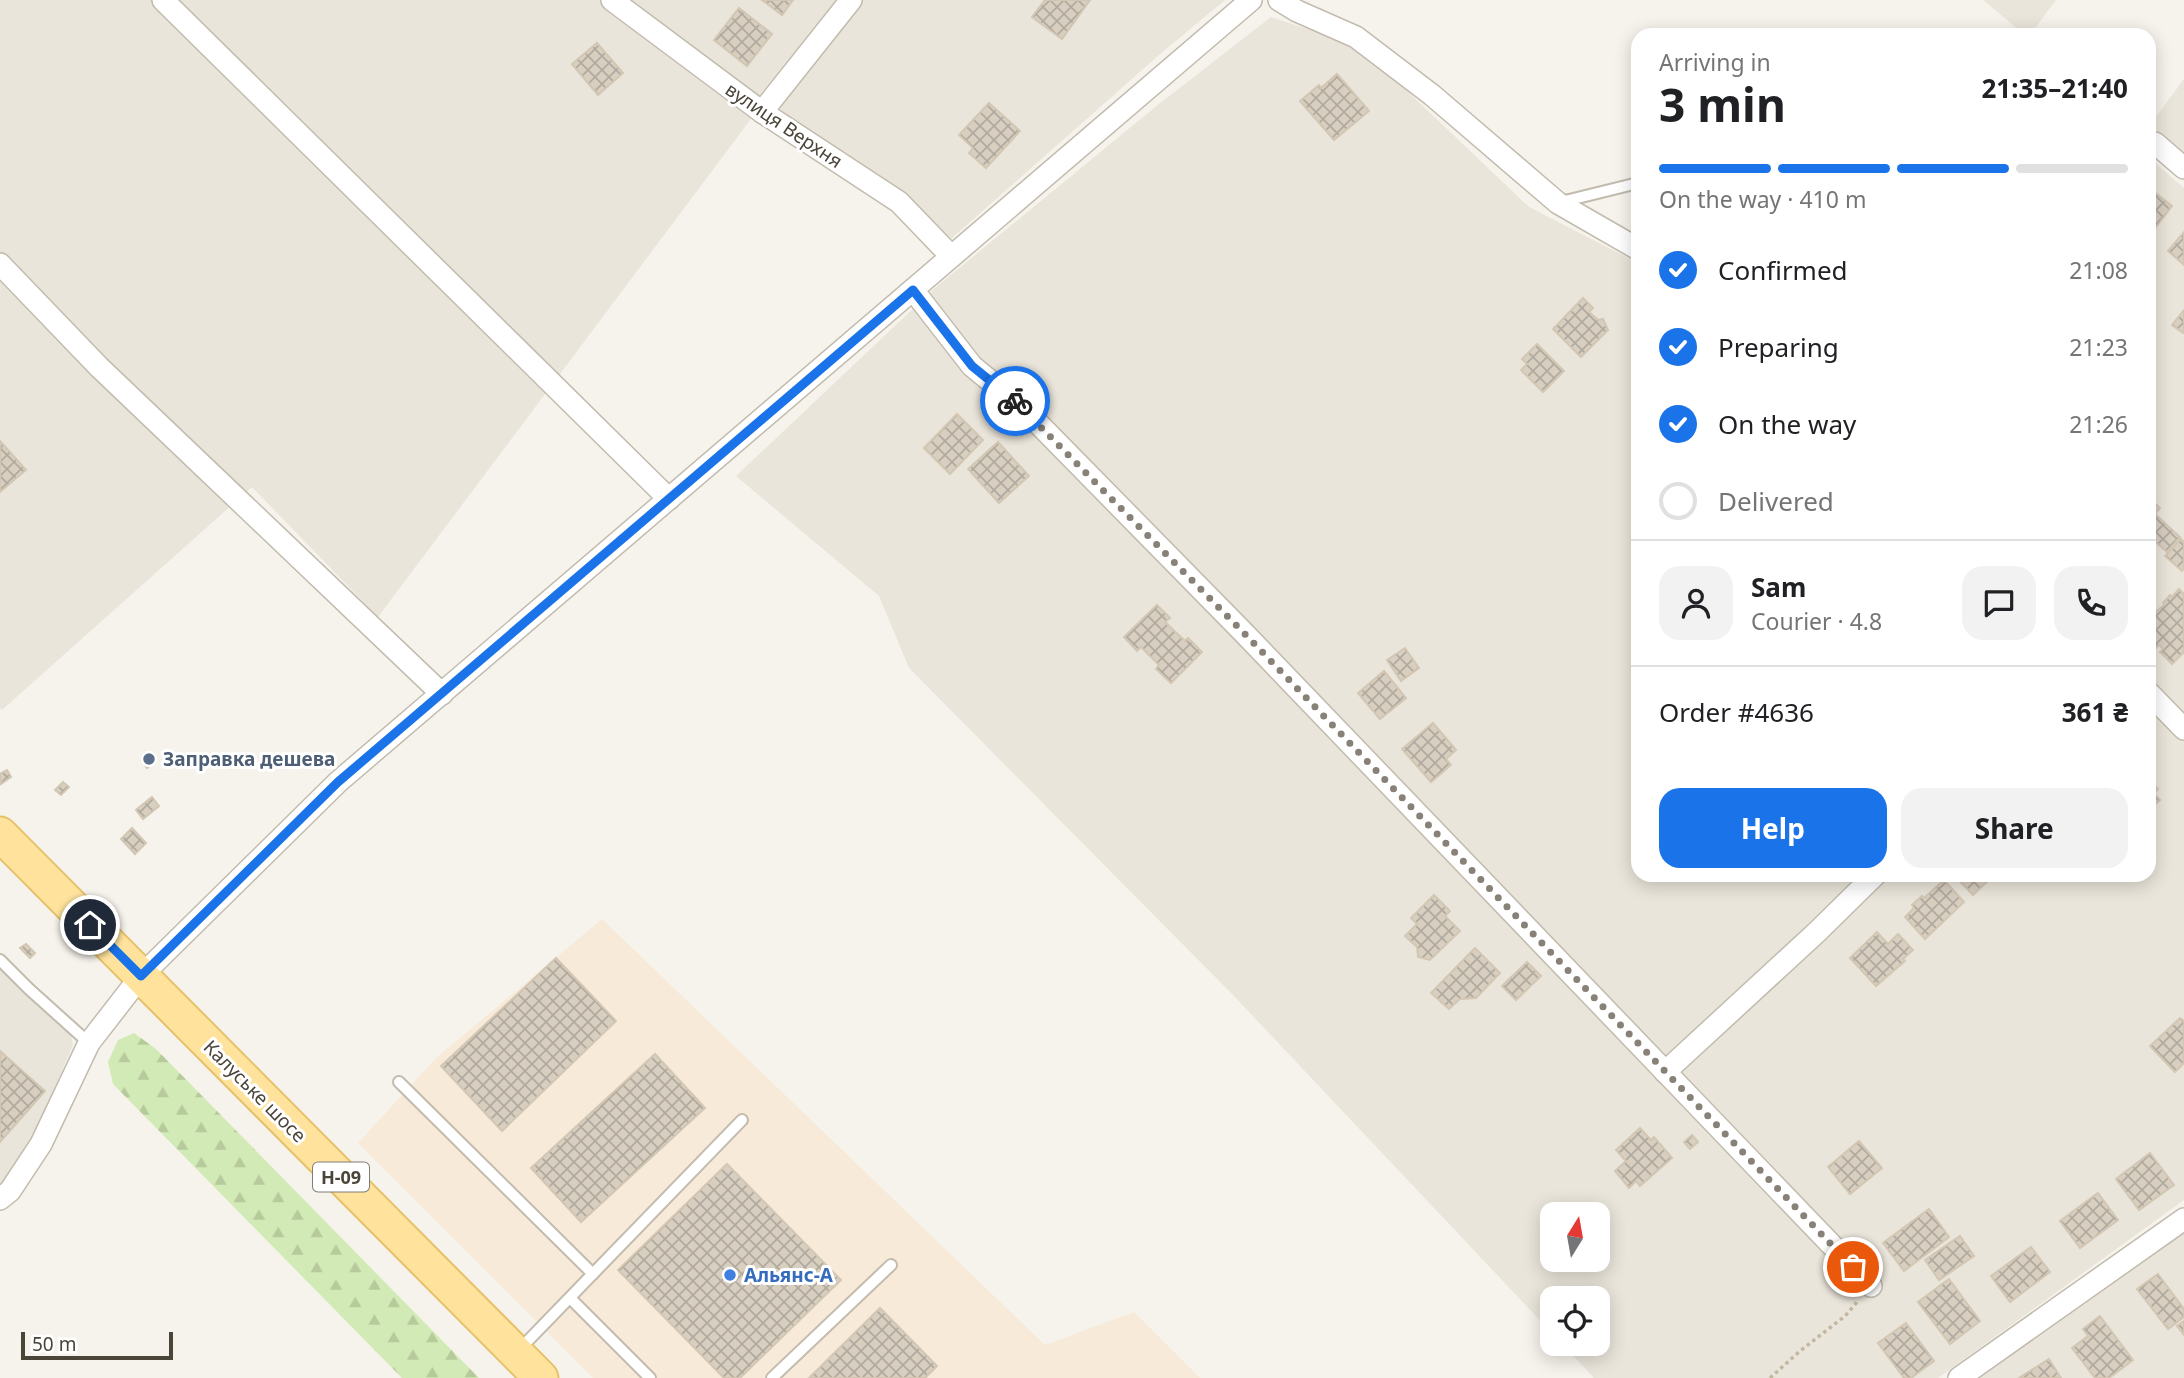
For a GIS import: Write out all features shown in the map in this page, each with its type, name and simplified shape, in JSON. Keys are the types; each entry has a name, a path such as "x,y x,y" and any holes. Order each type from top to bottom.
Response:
{"main road":[{"name":"Калуське шосе","path":"0,834 541,1378"}],"street":[{"path":"163,0 669,499"},
{"name":"вулиця Верхня","path":"612,0 762,112 899,202 951,256"},
{"path":"762,112 851,0"},
{"path":"0,1199 10,1191 41,1144 89,1043 141,976 338,782 1251,0"},
{"path":"1279,0 1297,11 1356,37 1432,95 1558,203 1631,244"},
{"path":"2156,144 2184,168"},
{"path":"0,264 99,367 442,694"},
{"path":"913,290 972,366 1023,408 1109,496 1871,1286"},
{"path":"2156,700 2184,729"},
{"path":"1665,1072 1868,882"},
{"path":"1959,1378 2184,1219"}],"lane":[{"path":"1558,203 1631,185"},
{"path":"0,960 89,1043"},
{"path":"399,1082 593,1274"},
{"path":"516,1353 742,1120"},
{"path":"772,1378 891,1265"},
{"path":"570,1298 650,1378"}],"path":[{"path":"1770,1378 1800,1350 1845,1316 1871,1286"}],"shaded area":[{"path":"0,0 840,0 378,617 252,487 2,710"},
{"path":"861,0 1225,0 952,238 941,235 783,117 780,108 785,95"},
{"path":"1983,0 2056,0 2035,28 2017,28"},
{"path":"1271,17 1349,43 1404,88 1529,207 1631,259 1631,882 2156,882 2156,711 2184,741 2184,1200 1938,1378 1594,1378 1573,1356 1610,1356 1610,1286 1540,1286 1540,1320 1233,995 909,668 879,596 736,476 935,288 1154,108"},
{"path":"2184,79 2184,154 2156,130 2156,117"},
{"path":"2156,164 2184,188 2184,720 2156,690"},
{"path":"602,919 1045,1345 1134,1312 1200,1378 593,1378 358,1143 436,1058"},
{"path":"0,957 69,1023 73,1045 32,1139 0,1185"},
{"path":"2184,1228 2184,1378 1972,1378"}],"green space":[{"path":"134,1033 156,1049 479,1378 402,1378 113,1084 108,1062 118,1040"}],"building":[{"path":"762,0 793,0 782,15"},
{"path":"1045,0 1090,0 1062,39 1032,17"},
{"path":"739,8 772,34 747,66 714,40"},
{"path":"597,43 623,73 598,95 572,64"},
{"path":"1337,74 1369,111 1334,140 1300,101"},
{"path":"989,103 1020,131 986,168 969,153 973,148 959,135"},
{"path":"2156,193 2172,206 2156,227"},
{"path":"2184,232 2184,265 2168,251"},
{"path":"1583,298 1593,308 1589,312 1598,320 1603,319 1608,330 1581,357 1553,329"},
{"path":"2184,310 2184,332 2183,333 2172,325"},
{"path":"1537,344 1564,371 1543,392 1521,370 1527,364 1522,359"},
{"path":"957,414 983,440 950,474 924,448"},
{"path":"0,441 26,470 0,492"},
{"path":"998,442 1029,476 999,503 968,469"},
{"path":"2156,515 2180,537 2167,552 2156,542"},
{"path":"2181,539 2184,542 2182,571 2165,556"},
{"path":"2179,589 2184,594 2184,652 2172,664 2160,652 2163,649 2159,645 2156,648 2156,611 2170,595 2172,597"},
{"path":"1157,605 1170,618 1165,622 1185,641 1188,638 1202,652 1171,683 1156,669 1159,665 1141,647 1137,651 1124,637"},
{"path":"1405,648 1419,668 1401,681 1387,660"},
{"path":"1384,671 1406,698 1380,719 1358,693"},
{"path":"1433,723 1456,750 1446,759 1451,765 1431,782 1402,749"},
{"path":"149,755 155,762 147,768 142,761"},
{"path":"7,770 11,777 1,784 0,774"},
{"path":"63,782 69,787 61,795 55,790"},
{"path":"152,797 159,806 143,819 136,810"},
{"path":"132,828 146,843 135,854 121,839"},
{"path":"1942,882 1946,882 1964,902 1925,939 1905,917 1914,908 1912,905 1922,896 1924,898"},
{"path":"1961,882 1987,882 1973,895"},
{"path":"1434,895 1450,911 1445,916 1460,931 1430,960 1418,957 1417,947 1405,936 1417,924 1411,918"},
{"path":"1877,932 1888,944 1898,934 1913,950 1903,959 1905,961 1876,986 1850,958"},
{"path":"26,944 35,953 30,958 20,948"},
{"path":"1475,948 1500,973 1476,998 1460,999 1449,1009 1431,993"},
{"path":"556,958 616,1021 502,1131 441,1066"},
{"path":"1527,962 1541,976 1516,1000 1502,986"},
{"path":"2180,1018 2184,1021 2184,1063 2175,1072 2150,1046"},
{"path":"0,1051 45,1091 0,1142"},
{"path":"655,1054 705,1108 581,1222 531,1168"},
{"path":"1640,1128 1651,1140 1654,1137 1672,1158 1640,1186 1636,1181 1629,1188 1615,1171 1626,1161 1616,1150"},
{"path":"1692,1135 1698,1142 1690,1149 1684,1142"},
{"path":"1859,1141 1882,1168 1850,1194 1828,1167"},
{"path":"2150,1153 2174,1185 2139,1210 2116,1179"},
{"name":"Альянс-А","path":"727,1164 841,1280 740,1378 724,1378 618,1270"},
{"path":"2098,1193 2118,1220 2080,1248 2060,1221"},
{"path":"1929,1209 1949,1237 1904,1271 1883,1243"},
{"path":"1960,1236 1974,1256 1939,1280 1925,1260"},
{"path":"2031,1247 2050,1272 2010,1302 1991,1276"},
{"path":"2158,1274 2184,1309 2184,1317 2168,1329 2137,1289"},
{"path":"1949,1279 1980,1321 1950,1344 1918,1302"},
{"path":"880,1308 937,1366 925,1378 809,1378"},
{"path":"2100,1316 2133,1360 2109,1378 2095,1378 2072,1348 2088,1336 2083,1329"},
{"path":"2184,1321 2184,1335 2177,1326"},
{"path":"1906,1323 1934,1361 1911,1378 1904,1378 1878,1343"},
{"path":"2049,1359 2061,1378 2019,1378"}],"way so far":[{"path":"1015,401 1244,633 1853,1267"}],"place":[{"name":"Заправка дешева","path":"149,759"},
{"name":"Альянс-А","path":"730,1275"}],"route":[{"path":"90,925 141,976 338,782 913,290 972,366 1015,401"}]}
